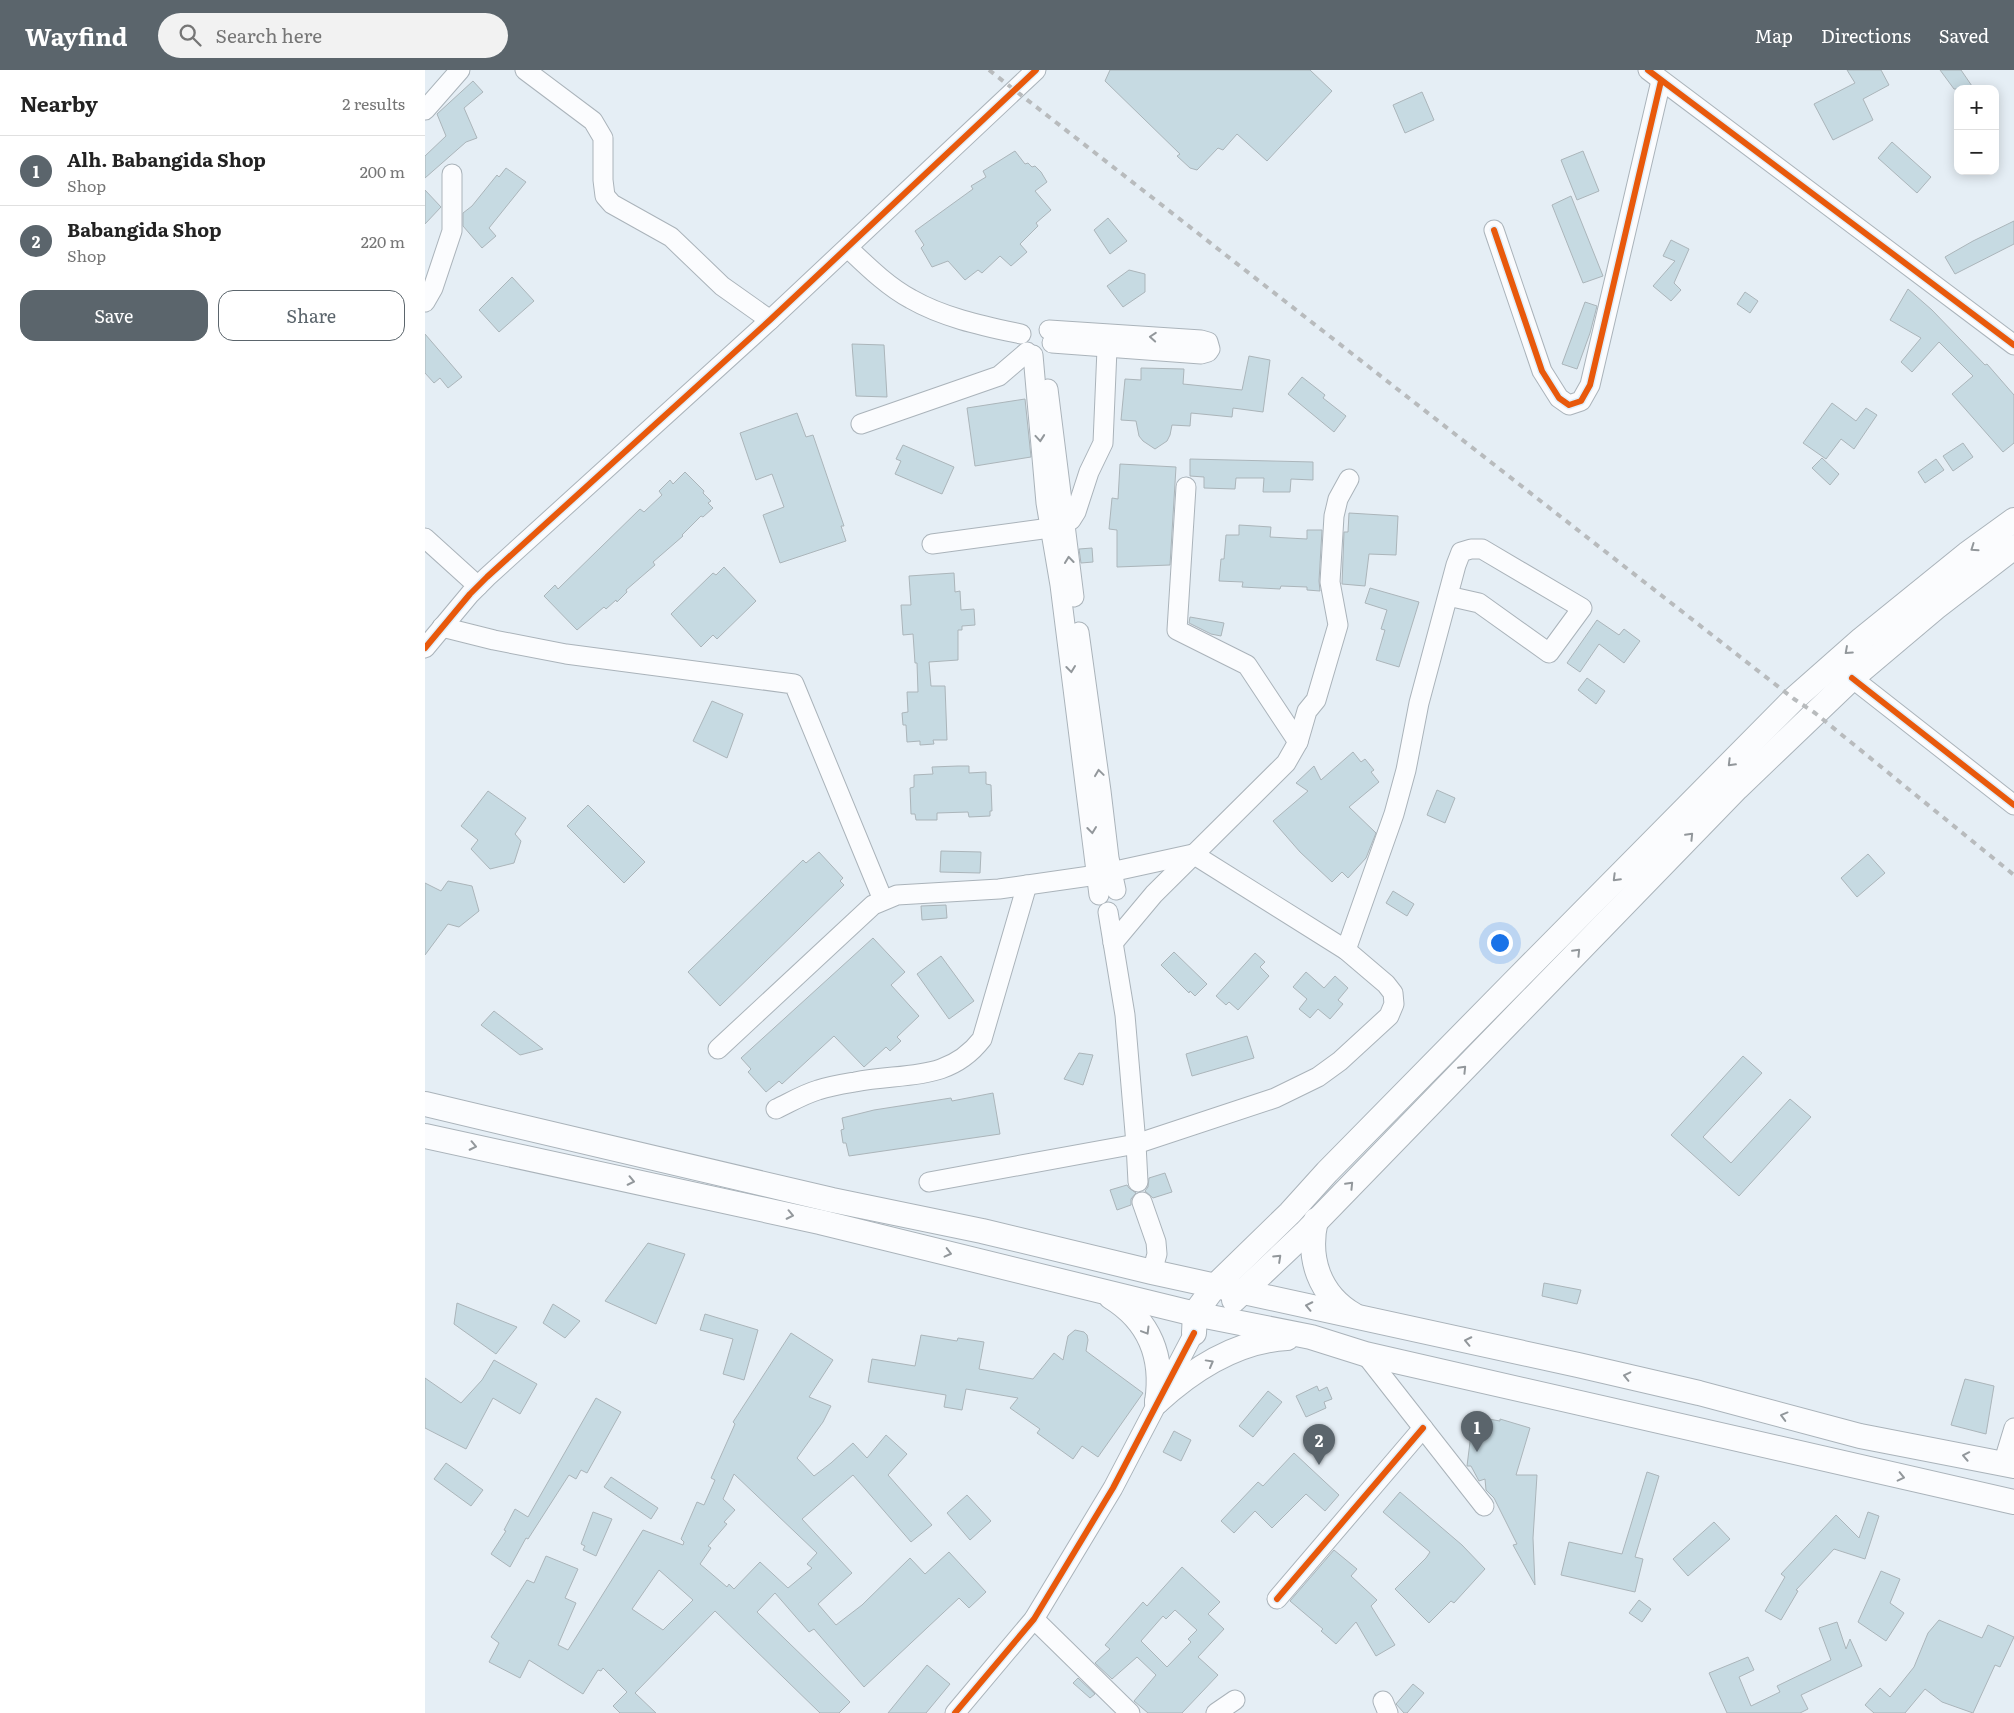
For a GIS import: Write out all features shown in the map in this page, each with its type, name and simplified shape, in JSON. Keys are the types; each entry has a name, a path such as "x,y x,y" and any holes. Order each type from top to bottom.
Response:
{"main road":[{"path":"1201,1321 1215,1286 1290,1213 1334,1165 1794,699 1869,633 1967,554 2014,520"},
{"path":"1201,1321 1243,1292 1305,1233 1737,788 1852,678 1935,608 2014,547"},
{"path":"425,1104 832,1200 982,1231 1152,1272 1699,1393 1860,1436 2009,1465"},
{"path":"425,1136 820,1222 1096,1290 1201,1321 1311,1338 1365,1354 2014,1502"},
{"path":"1316,1220 1312,1244 1313,1256 1320,1280 1335,1301 1357,1317"},
{"path":"1096,1290 1115,1300 1133,1313 1149,1336 1158,1362 1159,1388 1157,1402"},
{"path":"1157,1402 1191,1374 1226,1354 1278,1338 1311,1338"}],"street":[{"path":"425,110 459,70"},
{"path":"525,70 593,121 603,138 605,196 612,204 671,237 722,286 770,320"},
{"path":"425,648 478,586 848,248 1036,70"},
{"path":"1494,230 1543,371 1559,398 1569,406 1581,400 1590,385 1654,76 2014,345"},
{"path":"425,302 433,288 452,231 451,174"},
{"path":"848,248 880,278 910,299 945,315 1021,334"},
{"path":"861,424 999,376 1041,347 1201,340 1208,342 1210,349 1208,352 1201,354 1107,349 1041,347 1022,347 1020,340 1025,328 1031,324 1038,323 1044,325 1041,347 1057,525 1060,584 1106,883 1122,898 1119,908 1108,912 1125,1015 1138,1182"},
{"path":"932,544 1057,525 1071,520 1076,512 1089,472 1103,443 1107,349"},
{"path":"1113,943 1154,894 1286,763 1298,742 1307,711 1316,700 1338,625 1330,582 1334,516 1338,498 1349,479"},
{"path":"1186,487 1177,630 1247,665 1298,742"},
{"path":"425,538 478,586"},
{"path":"1346,950 1394,814 1406,770 1419,704 1448,596 1461,552 1471,549 1483,549 1582,608 1549,653 1479,604 1448,596"},
{"path":"443,627 494,640 566,654 794,684 883,900"},
{"path":"1852,678 2014,805"},
{"path":"718,1048 873,905 883,900 897,895 999,889 1027,885 1106,883 1193,854"},
{"path":"929,1182 1136,1144 1275,1098 1318,1077 1339,1061 1389,1016 1394,1004 1393,993 1386,984 1346,950 1193,854"},
{"path":"776,1109 817,1090 858,1081 924,1074 954,1065 972,1052 981,1040 1027,885"},
{"path":"1142,1202 1156,1242 1157,1254 1152,1272"},
{"path":"955,1713 1034,1619 1113,1488 1201,1321"},
{"path":"1365,1354 1484,1506"},
{"path":"1277,1599 1423,1428"},
{"path":"2009,1465 2014,1428"},
{"path":"1034,1619 1130,1713"},
{"path":"1216,1713 1235,1700"}],"building":[{"path":"1110,70 1310,70 1332,91 1267,161 1237,134 1223,150 1218,148 1197,170 1190,168 1177,156 1180,154 1105,81"},
{"path":"1847,70 1881,70 1889,85 1863,99 1873,120 1833,140 1814,104 1855,83"},
{"path":"1940,70 1961,70 1971,85 1954,85 1954,89"},
{"path":"473,81 483,92 464,108 477,138 466,142 425,178 425,156 446,136 437,114"},
{"path":"1422,92 1434,120 1405,133 1393,105"},
{"path":"1892,142 1931,177 1917,193 1878,158"},
{"path":"1015,151 1025,164 1028,163 1032,167 1035,166 1041,172 1047,182 1035,191 1051,210 1036,223 1038,226 1020,244 1027,252 1011,266 1000,256 982,273 978,270 965,280 948,261 932,267 921,248 924,245 915,231 973,189 971,186 986,177 983,171"},
{"path":"1583,151 1599,191 1577,200 1561,160"},
{"path":"506,168 526,182 489,228 496,236 482,248 463,226 463,213 472,206 497,175 499,177"},
{"path":"425,190 441,207 425,224"},
{"path":"1571,196 1603,276 1583,283 1552,205"},
{"path":"1108,218 1127,241 1110,254 1094,230"},
{"path":"2014,221 2014,244 1955,274 1945,257"},
{"path":"1671,240 1689,249 1674,283 1681,290 1671,301 1653,286 1675,261 1663,256"},
{"path":"1129,270 1145,274 1145,292 1123,307 1107,286"},
{"path":"512,277 534,301 499,332 479,310"},
{"path":"1908,289 1932,310 1985,365 1987,364 2014,395 2014,443 2003,452 1952,394 1973,376 1939,342 1912,372 1901,362 1921,338 1890,320"},
{"path":"1745,292 1758,301 1750,313 1737,304"},
{"path":"1585,302 1597,306 1577,369 1562,364"},
{"path":"425,334 462,377 448,388 440,378 434,383 425,373"},
{"path":"852,344 884,345 887,397 856,396"},
{"path":"1249,356 1270,360 1263,412 1233,408 1232,417 1191,413 1190,426 1172,425 1167,441 1155,449 1139,436 1136,421 1121,420 1125,379 1141,380 1141,368 1184,369 1183,384 1242,390"},
{"path":"1302,377 1325,395 1323,398 1346,416 1334,432 1288,394"},
{"path":"1025,399 1031,457 975,466 967,408"},
{"path":"1832,403 1856,421 1866,408 1877,415 1854,449 1841,439 1826,459 1803,443"},
{"path":"797,413 806,437 813,435 844,526 841,526 846,541 780,563 763,515 784,507 772,474 756,480 740,433"},
{"path":"1963,443 1973,457 1953,471 1943,456"},
{"path":"903,445 954,467 942,494 895,474 901,461 896,459"},
{"path":"1822,458 1839,474 1830,485 1812,468"},
{"path":"1190,459 1313,462 1313,480 1291,479 1290,492 1263,492 1264,478 1236,478 1235,489 1204,488 1204,477 1190,476"},
{"path":"1936,459 1944,470 1925,483 1918,472"},
{"path":"1120,464 1176,467 1170,565 1117,567 1117,530 1109,529 1112,498 1118,499"},
{"path":"685,472 704,491 703,493 711,501 708,503 713,508 703,517 701,516 683,536 653,562 655,565 626,590 627,592 617,602 616,600 606,609 604,607 577,630 544,596 555,585 558,589 640,509 644,512 662,495 659,491 670,480 673,484"},
{"path":"1349,513 1398,516 1396,555 1369,554 1365,586 1342,584 1344,532 1348,532"},
{"path":"1239,525 1271,527 1270,537 1307,539 1307,530 1322,530 1320,591 1307,590 1307,587 1281,586 1280,589 1242,587 1243,582 1219,581 1221,559 1224,559 1226,535 1239,535"},
{"path":"1092,548 1093,562 1081,563 1079,549"},
{"path":"724,567 756,601 717,639 713,635 701,647 671,614 713,573 716,575"},
{"path":"954,573 955,592 960,591 961,610 974,609 975,625 962,626 962,630 958,630 958,660 929,662 931,686 945,686 947,740 933,740 934,744 920,745 920,741 907,742 906,725 903,725 902,713 908,712 907,692 918,692 913,634 903,635 901,605 911,605 909,576"},
{"path":"1370,588 1419,602 1399,667 1376,660 1385,630 1381,629 1387,610 1365,603"},
{"path":"1190,617 1224,623 1221,636 1211,634 1189,623"},
{"path":"1597,620 1619,635 1624,629 1640,641 1624,663 1599,644 1580,672 1567,663"},
{"path":"1587,678 1605,691 1596,704 1578,690"},
{"path":"712,701 743,714 727,758 693,741"},
{"path":"1353,752 1361,762 1365,759 1374,770 1371,772 1379,782 1349,807 1376,833 1366,858 1348,878 1342,872 1332,882 1300,852 1273,821 1308,791 1296,783 1314,766 1321,780"},
{"path":"969,766 969,773 986,772 986,784 991,785 992,811 990,811 990,816 969,817 968,812 937,813 937,820 916,820 915,814 911,814 910,788 914,787 914,775 933,774 932,767"},
{"path":"1437,790 1455,798 1445,823 1427,815"},
{"path":"488,791 526,818 515,834 521,841 514,863 490,869 471,849 478,840 461,826"},
{"path":"588,805 645,862 624,883 567,826"},
{"path":"941,851 981,852 980,873 940,872"},
{"path":"819,852 843,878 840,881 844,885 720,1006 688,972 803,860 806,863"},
{"path":"1868,854 1885,873 1857,897 1841,878"},
{"path":"448,881 472,886 479,911 459,927 448,924 425,955 425,883 441,891"},
{"path":"1393,891 1414,904 1407,916 1386,903"},
{"path":"946,905 947,918 922,920 921,906"},
{"path":"873,938 905,972 891,985 919,1016 897,1037 901,1041 890,1051 886,1047 864,1067 834,1036 782,1084 779,1081 766,1092 748,1072 751,1069 741,1058"},
{"path":"1174,952 1207,984 1195,996 1190,991 1189,993 1161,965"},
{"path":"1255,953 1265,962 1260,967 1269,976 1238,1010 1229,1002 1226,1005 1216,996"},
{"path":"941,956 974,1001 949,1019 917,974"},
{"path":"1306,972 1324,988 1335,976 1348,988 1338,1000 1343,1004 1330,1019 1318,1009 1310,1018 1299,1009 1307,999 1293,987"},
{"path":"494,1011 543,1049 520,1055 481,1025"},
{"path":"1247,1036 1254,1058 1192,1076 1186,1054"},
{"path":"1079,1053 1093,1055 1083,1085 1064,1079"},
{"path":"1743,1056 1762,1073 1703,1137 1731,1163 1790,1099 1811,1117 1739,1196 1671,1135"},
{"path":"993,1093 1000,1134 849,1156 846,1143 843,1143 841,1130 844,1129 842,1118 874,1110 951,1098 952,1101"},
{"path":"1165,1173 1172,1192 1153,1198 1145,1191 1148,1187 1149,1178"},
{"path":"1127,1185 1136,1193 1131,1199 1131,1205 1117,1210 1110,1190"},
{"path":"648,1243 685,1254 656,1324 605,1301"},
{"path":"1544,1283 1581,1290 1577,1304 1542,1296"},
{"path":"457,1303 517,1327 496,1354 454,1324"},
{"path":"553,1304 580,1321 565,1338 543,1323"},
{"path":"705,1314 758,1330 744,1380 723,1374 733,1339 700,1330"},
{"path":"1075,1330 1084,1332 1087,1335 1086,1351 1143,1393 1098,1457 1082,1446 1073,1459 1037,1433 1040,1429 1010,1408 1018,1398 966,1389 962,1410 944,1407 946,1395 868,1382 872,1359 915,1366 921,1335 957,1341 958,1338 984,1342 979,1369 1033,1379 1054,1353 1063,1360 1068,1336"},
{"path":"791,1333 833,1360 809,1397 831,1406 823,1422 797,1458 814,1476 853,1443 867,1458 886,1435 907,1454 888,1475 932,1525 911,1542 853,1475 802,1519 852,1573 818,1604 836,1625 862,1605 910,1558 925,1574 949,1552 986,1592 969,1608 959,1598 864,1687 814,1629 809,1632 775,1593 757,1612 850,1702 839,1713 820,1713 715,1611 635,1693 656,1713 620,1713 613,1706 627,1692 603,1668 601,1671 598,1670 583,1694 529,1660 520,1678 489,1662 499,1643 491,1637 527,1580 534,1583 546,1556 578,1569 565,1598 576,1603 558,1645 568,1650 643,1530 683,1545 684,1542 681,1539 697,1502 704,1505 715,1480 711,1478 735,1424 733,1422","holes":["734,1474 817,1553 807,1564 812,1568 788,1588 760,1562 734,1589 729,1584 727,1587 700,1564 711,1548 708,1546 727,1524 724,1522 735,1510 723,1499","659,1570 693,1600 663,1630 632,1609"]},
{"path":"494,1360 537,1384 520,1414 493,1398 466,1449 425,1428 425,1378 461,1403 482,1380"},
{"path":"1965,1379 1994,1386 1986,1434 1951,1425"},
{"path":"1317,1386 1319,1391 1327,1387 1332,1399 1324,1402 1326,1408 1306,1417 1296,1396"},
{"path":"1268,1391 1282,1402 1253,1437 1239,1426"},
{"path":"596,1398 621,1412 587,1473 581,1470 576,1479 569,1475 528,1539 526,1538 510,1567 491,1554 506,1531 504,1530 515,1509 528,1517"},
{"path":"1483,1418 1500,1421 1500,1419 1530,1428 1516,1475 1537,1475 1533,1538 1535,1585 1513,1545 1517,1544 1494,1498 1486,1490 1485,1479 1479,1481 1471,1466 1467,1466 1472,1426 1482,1428"},
{"path":"1174,1431 1191,1440 1181,1461 1163,1452"},
{"path":"1294,1453 1339,1495 1325,1511 1306,1494 1272,1528 1255,1511 1234,1533 1221,1521 1258,1482 1263,1486"},
{"path":"446,1463 483,1490 471,1506 434,1479"},
{"path":"1647,1472 1659,1476 1635,1557 1643,1559 1635,1592 1561,1575 1569,1542 1622,1554"},
{"path":"611,1477 658,1508 651,1519 604,1487"},
{"path":"1400,1492 1462,1545 1485,1569 1454,1603 1451,1601 1429,1623 1395,1589 1430,1552 1383,1512"},
{"path":"967,1495 991,1521 970,1540 947,1513"},
{"path":"593,1512 612,1519 596,1556 583,1550 585,1546 581,1544"},
{"path":"1868,1512 1879,1516 1865,1559 1834,1549 1796,1590 1798,1591 1781,1620 1765,1611 1785,1577 1781,1574 1836,1515 1859,1538"},
{"path":"1714,1522 1730,1539 1688,1576 1673,1559"},
{"path":"1334,1550 1357,1569 1351,1576 1377,1600 1371,1606 1395,1645 1376,1656 1356,1622 1336,1644 1321,1631 1323,1629 1290,1601"},
{"path":"1182,1567 1220,1602 1208,1614 1224,1629 1198,1657 1218,1675 1182,1713 1148,1713 1134,1701 1156,1675 1137,1657 1112,1679 1095,1663 1110,1649 1105,1645 1143,1602 1147,1606","holes":["1175,1610 1197,1630 1188,1639 1191,1642 1167,1667 1141,1641 1163,1616 1166,1619"]},
{"path":"1881,1571 1900,1579 1890,1603 1904,1613 1886,1641 1858,1622"},
{"path":"1639,1600 1651,1609 1642,1622 1629,1613"},
{"path":"1939,1620 1982,1638 1988,1625 2014,1637 2000,1667 1995,1665 1973,1713 1942,1702 1925,1689 1905,1713 1874,1713 1865,1705 1880,1688 1890,1697 1914,1667 1928,1633"},
{"path":"1837,1622 1846,1649 1850,1639 1862,1666 1801,1695 1808,1709 1800,1713 1727,1713 1709,1673 1748,1657 1754,1670 1739,1677 1751,1706 1780,1692 1777,1686 1831,1660 1819,1628"},
{"path":"927,1665 950,1684 926,1713 888,1713"},
{"path":"1078,1678 1095,1694 1090,1698 1073,1683"},
{"path":"1413,1684 1424,1693 1407,1713 1404,1713 1396,1704"}],"railway":[{"path":"989,70 1794,699 1815,713 2014,875"}],"cycle path":[{"path":"425,648 470,594 487,577 770,320 1036,70"},
{"path":"1648,70 2014,345"},
{"path":"1494,230 1542,371 1559,398 1569,405 1581,401 1590,385 1661,81"},
{"path":"1852,678 2014,805"},
{"path":"955,1713 1034,1619 1113,1488 1194,1333"},
{"path":"1277,1599 1423,1428"}],"place":[{"name":"Alh. Babangida Shop","path":"1477,1452"},
{"name":"Babangida Shop","path":"1319,1465"}]}
